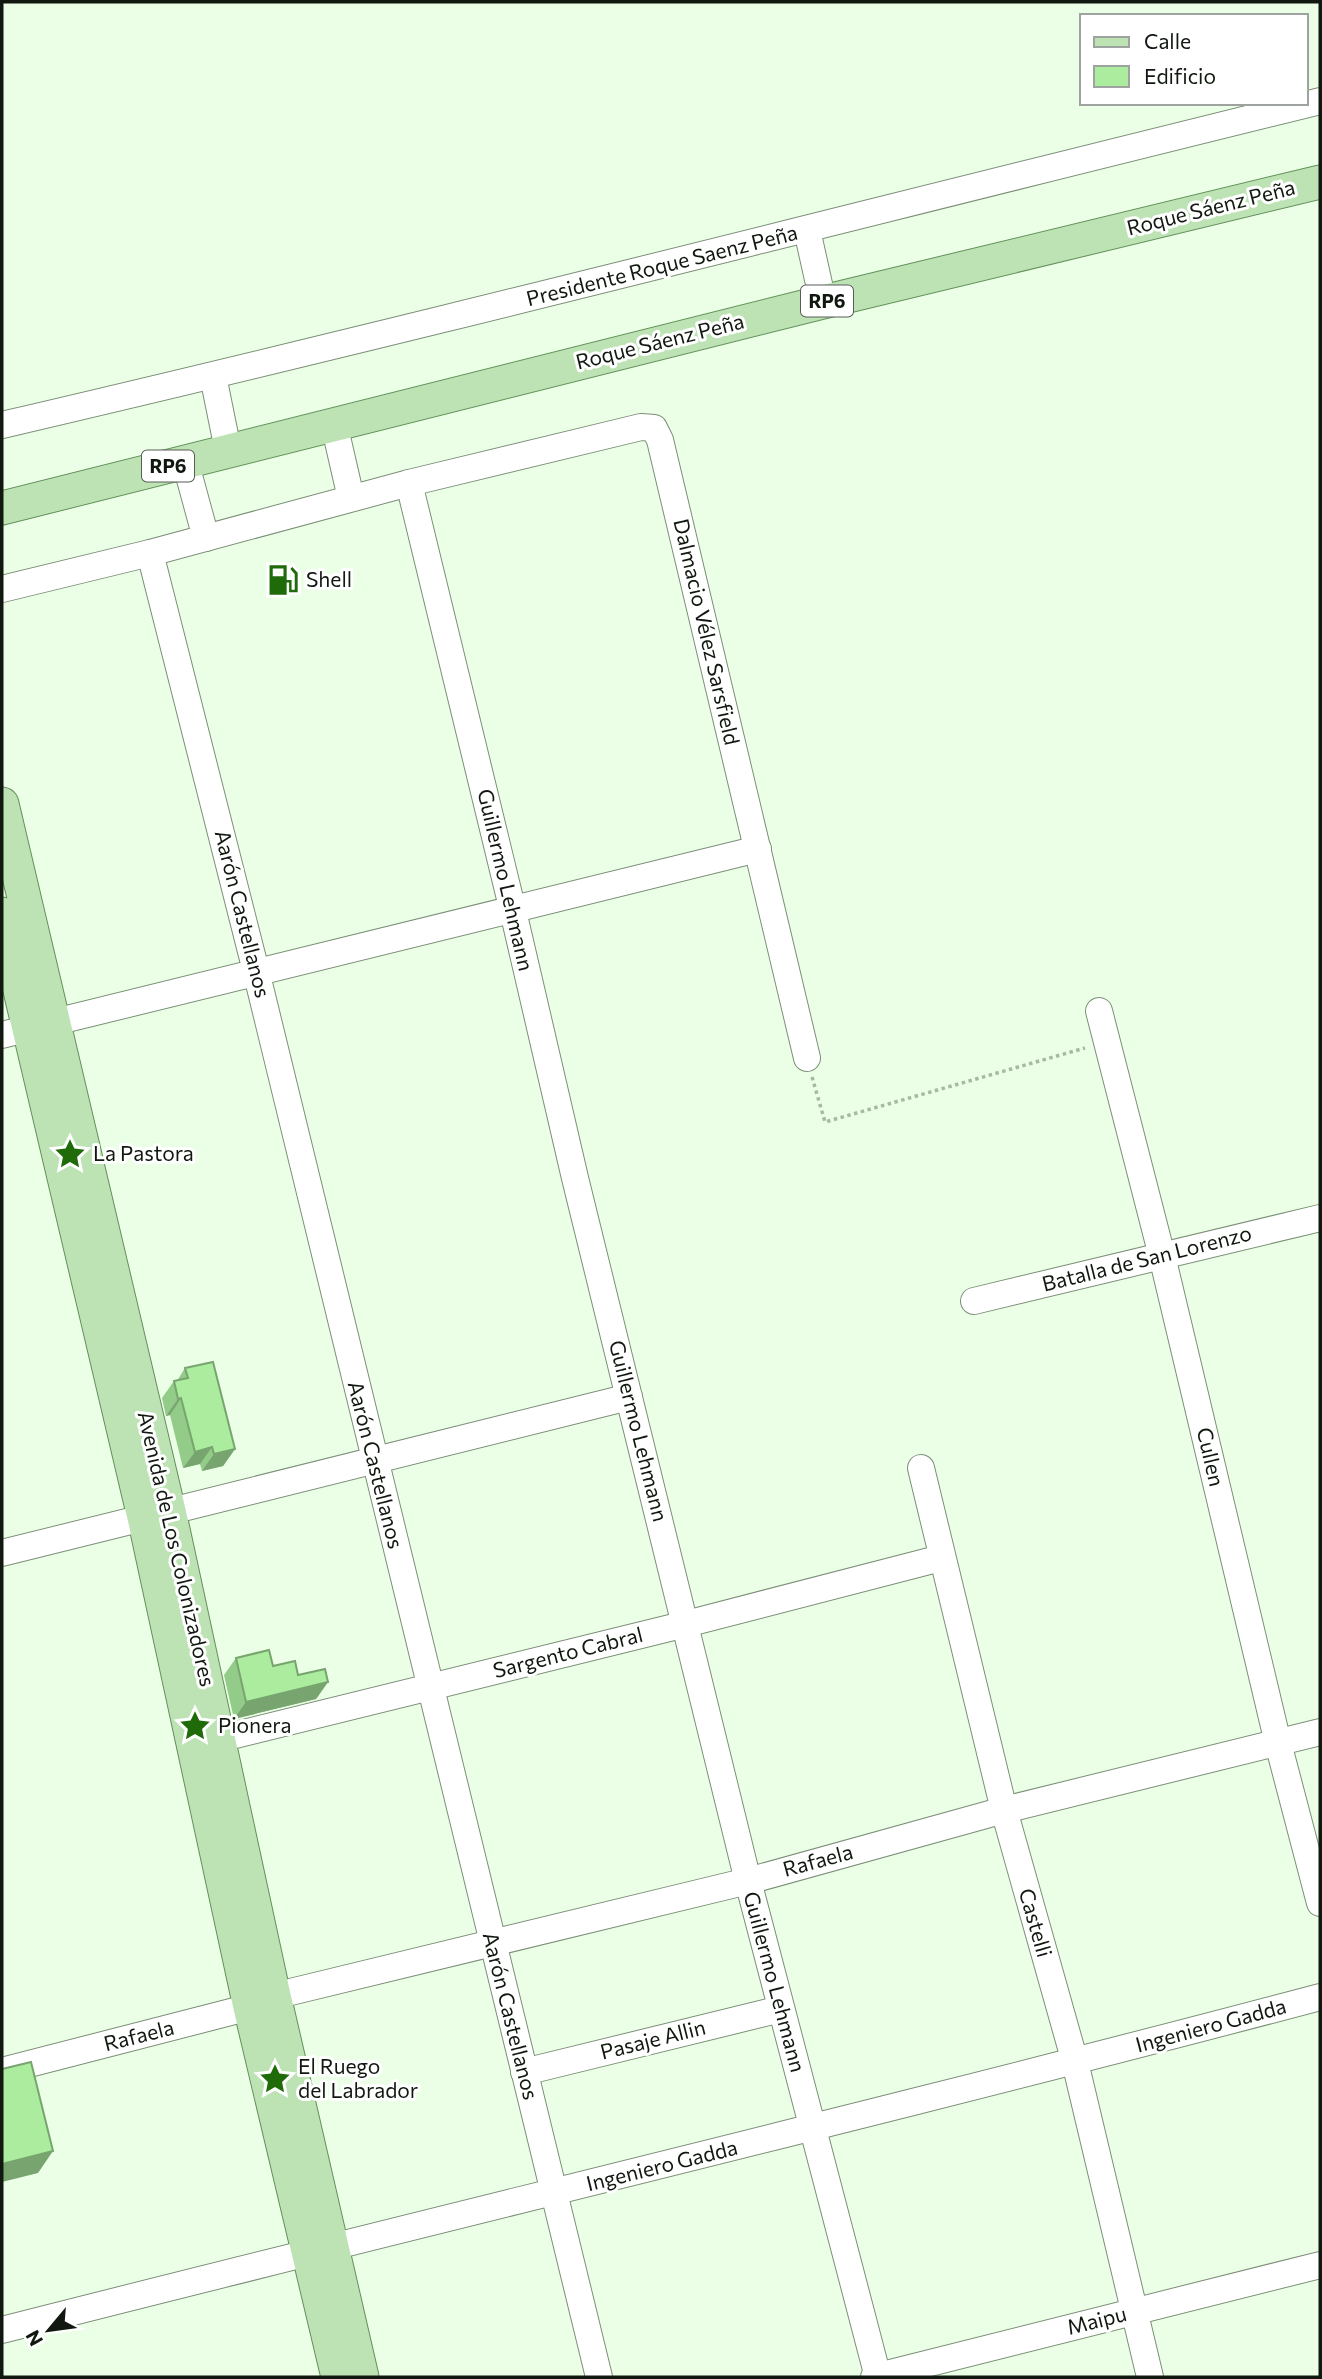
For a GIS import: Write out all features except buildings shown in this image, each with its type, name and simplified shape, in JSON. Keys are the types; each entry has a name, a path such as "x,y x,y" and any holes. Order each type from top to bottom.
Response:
{"main road":[{"name":"Roque Sáenz Peña","path":"2,508 823,302 1320,182"},
{"name":"Avenida de Los Colonizadores","path":"2,804 28,1028"},
{"name":"Avenida de Los Colonizadores","path":"2,914 28,1028 156,1514 207,1742 257,1998 319,2249 362,2377"},
{"name":"Avenida de Los Colonizadores","path":"319,2249 338,2377"}],"street":[{"name":"Presidente Roque Saenz Peña","path":"2,425 213,376 1319,105"},
{"path":"807,230 823,302"},
{"path":"213,376 228,450"},
{"path":"334,424 351,498"},
{"name":"Dalmacio Vélez Sarsfield","path":"409,483 641,427 654,429 660,440 807,1058"},
{"path":"185,461 206,538"},
{"path":"2,589 150,553 409,483"},
{"name":"Guillermo Lehmann","path":"409,483 575,1178 748,1881 877,2377"},
{"name":"Aarón Castellanos","path":"150,553 256,971 598,2377"},
{"path":"28,1028 758,849"},
{"name":"Cullen","path":"1099,1011 1162,1256 1278,1743 1320,1903"},
{"name":"Batalla de San Lorenzo","path":"974,1301 1320,1218"},
{"path":"2,1553 629,1397"},
{"name":"Castelli","path":"920,1468 1003,1811 1075,2062 1150,2377"},
{"name":"Sargento Cabral","path":"207,1742 941,1558"},
{"name":"Rafaela","path":"2,2054 257,1998 748,1881 1003,1811 1320,1732"},
{"name":"Ingeniero Gadda","path":"2,2330 319,2249 813,2129 1320,1997"},
{"name":"Rafaela","path":"2,2070 257,1998"},
{"name":"Pasaje Allin","path":"524,2072 781,2008"},
{"name":"Maipu","path":"877,2377 1320,2265"}],"path":[{"path":"807,1058 824,1122 1107,1042"}],"place":[{"name":"Shell","path":"283,580"},
{"name":"La Pastora","path":"70,1154"},
{"name":"Pionera","path":"195,1726"},
{"name":"El Ruego del Labrador","path":"275,2079"}]}
